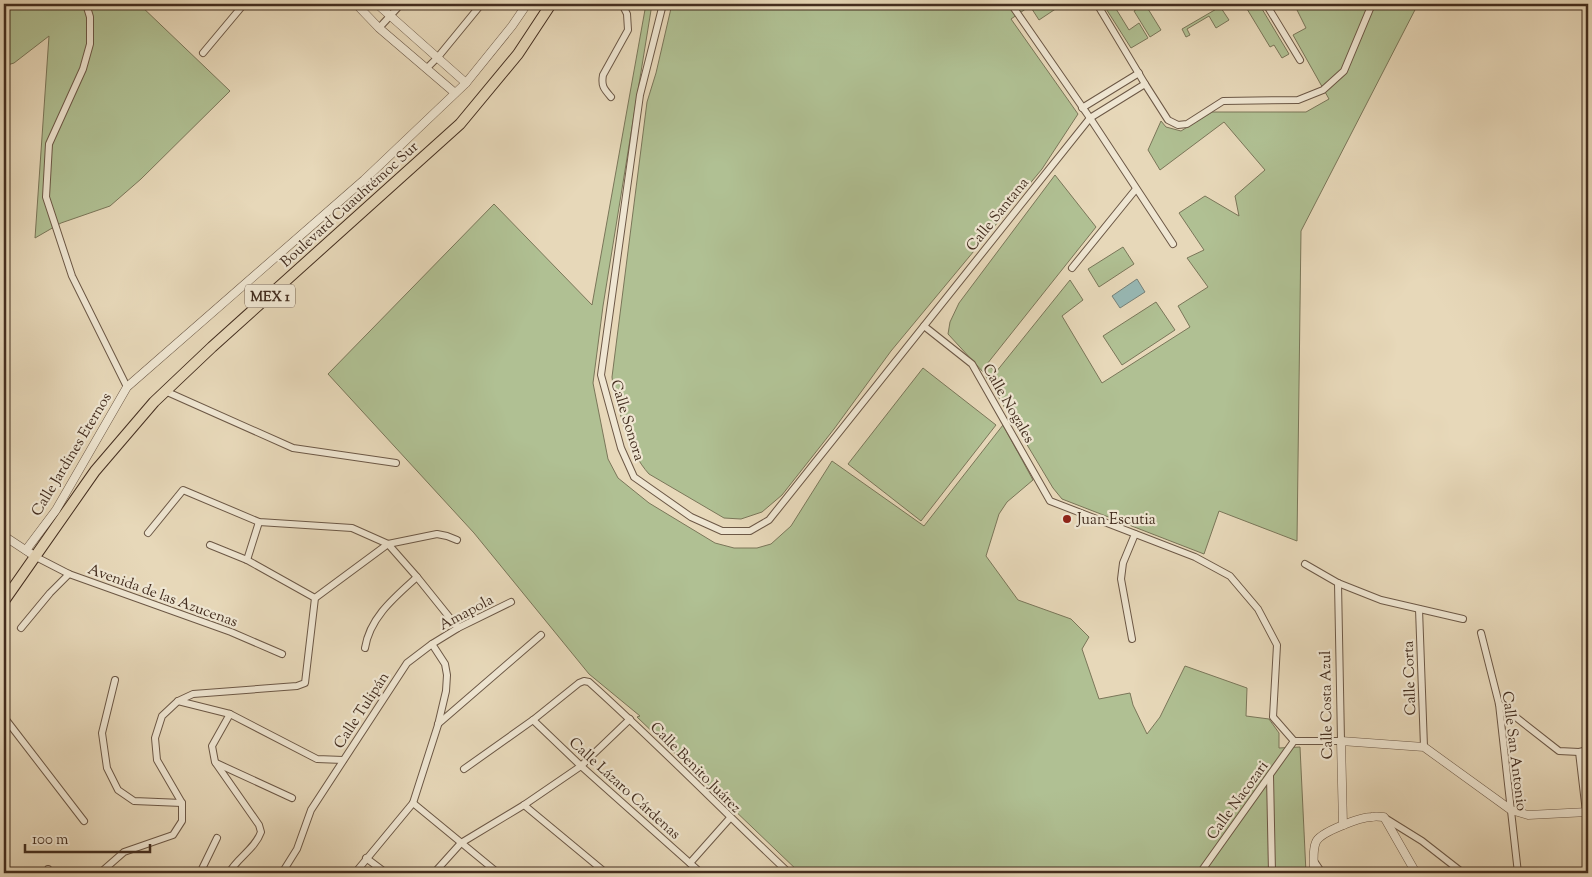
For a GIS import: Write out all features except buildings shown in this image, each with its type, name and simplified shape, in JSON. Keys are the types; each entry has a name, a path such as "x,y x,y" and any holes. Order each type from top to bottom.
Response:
{"main road":[{"name":"Boulevard Cuauhtémoc Sur","path":"4,601 95,471 130,429 165,391 212,347 460,124 518,54 551,4"}],"street":[{"name":"Calle Jardines Eternos","path":"26,550 56,510 127,387 72,276 46,197 48,144 83,69 90,44 90,17 86,4"},
{"path":"203,53 244,4"},
{"path":"356,4 379,28 455,93"},
{"path":"377,4 466,83"},
{"path":"379,28 400,4"},
{"path":"127,387 364,180 466,83 527,4"},
{"path":"611,97 603,88 602,83 603,75 628,30 627,14 622,4"},
{"name":"Calle Sonora","path":"663,4 640,95 601,375 621,448 634,476 691,517 722,531 750,531 769,520 924,326"},
{"path":"1011,4 1090,118 1173,244"},
{"path":"1097,4 1144,84 1168,120 1178,125 1187,124 1223,101 1298,100 1324,90 1344,71 1372,4"},
{"path":"1266,4 1300,60"},
{"path":"427,68 479,7"},
{"path":"1082,108 1139,73"},
{"name":"Calle Santana","path":"924,326 1090,118 1144,84"},
{"path":"1072,268 1136,189"},
{"name":"Calle Nogales","path":"924,326 972,364 1050,501 1195,557 1230,576 1258,609 1276,645 1273,718 1294,741"},
{"path":"165,391 292,448 396,463"},
{"path":"148,533 183,490 259,522 352,528 388,544 458,628"},
{"path":"247,560 259,522"},
{"path":"100,873 124,852 173,835 182,821 182,803 158,760 156,738 162,716 178,701 193,694 297,686 305,682 315,598 388,544 437,534 457,540"},
{"path":"1132,639 1120,579 1123,563 1134,534"},
{"path":"4,536 36,557"},
{"path":"210,545 247,560 315,598"},
{"name":"Avenida de las Azucenas","path":"36,557 69,574 231,632 282,654"},
{"path":"1305,564 1338,583 1380,600 1463,619"},
{"path":"21,628 50,592 69,574"},
{"path":"366,648 367,636 372,623 417,577"},
{"name":"Calle Costa Azul","path":"1338,583 1343,825"},
{"name":"Amapola","path":"432,644 458,628 511,602"},
{"name":"Calle Corta","path":"1419,609 1424,747"},
{"name":"Calle San Antonio","path":"1481,633 1499,704 1518,873"},
{"path":"438,725 541,635"},
{"path":"355,873 413,803 438,725 446,691 447,675 445,664 432,644"},
{"name":"Calle Tulipán","path":"282,873 297,849 311,810 407,662 432,644"},
{"path":"115,680 102,733 107,768 118,790 134,800 182,803"},
{"name":"Calle Benito Juárez","path":"533,720 579,682 589,682 630,718 730,818 789,873"},
{"path":"178,701 230,714 317,758 343,760"},
{"path":"1499,704 1559,751 1579,752 1588,750"},
{"path":"229,873 232,867 259,839 261,832 259,825 214,762 212,746 230,714"},
{"path":"4,717 84,821"},
{"path":"434,873 461,843 524,805 581,766 630,718"},
{"path":"464,770 533,720"},
{"name":"Calle Lázaro Cárdenas","path":"533,720 698,872"},
{"path":"1294,741 1341,741 1424,747 1510,810 1528,815 1587,812"},
{"name":"Calle Nacozari","path":"1200,873 1294,741"},
{"path":"1579,752 1588,829"},
{"path":"214,762 292,798"},
{"path":"1270,776 1272,873"},
{"path":"413,803 498,873"},
{"path":"524,805 606,873"},
{"path":"1314,873 1314,847 1320,836 1343,825 1371,816 1384,817 1422,840 1463,873"},
{"path":"1384,817 1416,873"},
{"path":"690,863 730,818"},
{"path":"200,873 217,838"},
{"path":"366,858 386,873"},
{"path":"1314,861 1322,873"}],"green space":[{"path":"4,4 139,4 230,91 141,179 110,206 61,223 35,238 49,36 14,63 4,66"},
{"path":"646,4 652,4 603,306 593,383 608,459 618,478 649,503 715,543 734,548 757,548 771,544 791,526 832,461 924,526 1003,425 1033,480 1007,502 999,514 986,556 1018,600 1071,619 1089,637 1082,649 1099,699 1130,693 1133,705 1147,734 1160,717 1185,666 1247,688 1246,716 1269,719 1279,733 1279,748 1300,747 1306,873 800,873 637,717 640,716 589,674 474,533 328,374 494,204 592,305"},
{"path":"672,4 1063,4 1039,20 1030,6 1011,19 1078,114 1042,169 891,351 834,429 782,495 762,512 741,519 724,518 649,474 630,444 613,386 612,377 647,102 656,73"},
{"path":"1103,4 1113,4 1129,30 1139,23 1148,38 1131,48"},
{"path":"1145,4 1161,30 1150,37 1134,11"},
{"path":"1228,4 1221,8 1229,20 1216,28 1209,16 1187,29 1190,35 1186,37 1182,29"},
{"path":"1249,4 1259,4 1289,54 1282,58 1274,45 1270,47 1247,9 1251,7"},
{"path":"1294,4 1418,4 1301,231 1297,541 1219,511 1204,554 1062,499 1053,488 984,373 948,334 950,322 959,303 1055,175 1096,227 987,364 996,372 1070,280 1083,300 1062,316 1102,383 1190,327 1178,306 1208,287 1187,258 1204,250 1179,213 1205,196 1239,216 1235,196 1265,170 1224,122 1160,170 1148,150 1161,121 1166,127 1181,131 1212,112 1306,112 1329,99 1293,35 1306,28"},
{"path":"1123,247 1134,264 1099,287 1088,269"},
{"path":"1156,302 1175,330 1122,365 1103,336"},
{"path":"923,368 996,425 921,521 848,464"}],"water":[{"path":"1137,279 1145,292 1120,308 1112,296"}],"place":[{"name":"Juan Escutia","path":"1067,519"}]}
